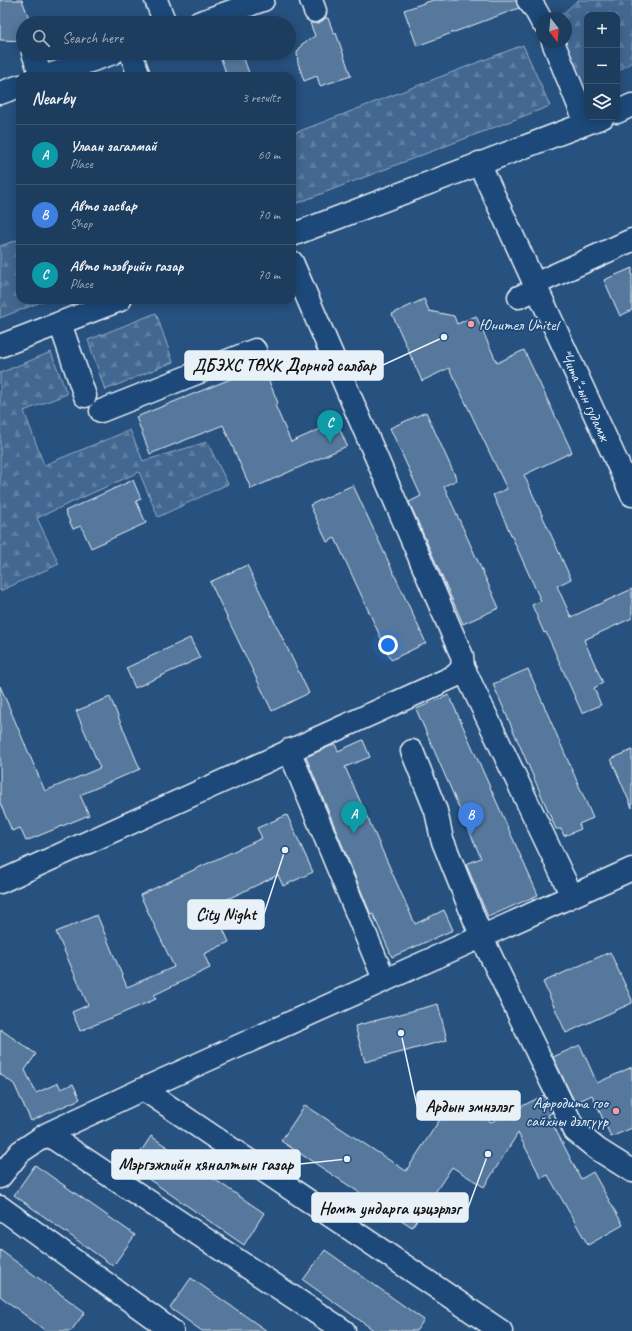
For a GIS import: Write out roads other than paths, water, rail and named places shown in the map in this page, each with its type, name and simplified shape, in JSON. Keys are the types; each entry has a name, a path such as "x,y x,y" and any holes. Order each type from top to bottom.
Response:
{"main road":[{"path":"156,0 162,16"},
{"path":"228,16 263,0"},
{"path":"528,0 537,12"},
{"path":"556,48 584,101"},
{"path":"35,60 40,72"},
{"path":"59,72 93,60"},
{"path":"134,60 138,72"},
{"path":"0,93 16,87"},
{"path":"620,111 632,105"},
{"path":"296,233 594,120"},
{"name":"\"Чита\"-ын гудамж","path":"479,163 531,290 632,495"},
{"path":"531,290 632,240"},
{"path":"296,271 462,656 463,667 572,896"},
{"path":"0,346 110,304"},
{"path":"60,323 85,396"},
{"path":"101,411 255,350"},
{"path":"0,882 455,676 463,667"},
{"path":"289,750 384,980"},
{"path":"412,751 436,811 442,839 482,938 575,1131 597,1149 632,1171"},
{"path":"0,1177 20,1152 47,1134 143,1089 384,980 482,938 632,869"},
{"path":"143,1089 501,1331"},
{"path":"47,1134 344,1331"},
{"path":"0,1207 172,1331"}],"place":[{"name":"Юнител Unitel","path":"471,324"},
{"name":"ДБЭХС ТӨХК Дорнод салбар","path":"444,337"},
{"name":"Авто тээврийн газар","path":"330,443"},
{"name":"Улаан загалмай","path":"354,834"},
{"name":"Авто засвар","path":"471,835"},
{"name":"City Night","path":"285,850"},
{"name":"Ардын эмнэлэг","path":"401,1033"},
{"name":"Афродита гоо сайхны дэлгүүр","path":"616,1111"},
{"name":"Номт ундарга цэцэрлэг","path":"488,1154"},
{"name":"Мэргэжлийн хяналтын газар","path":"347,1159"}]}
